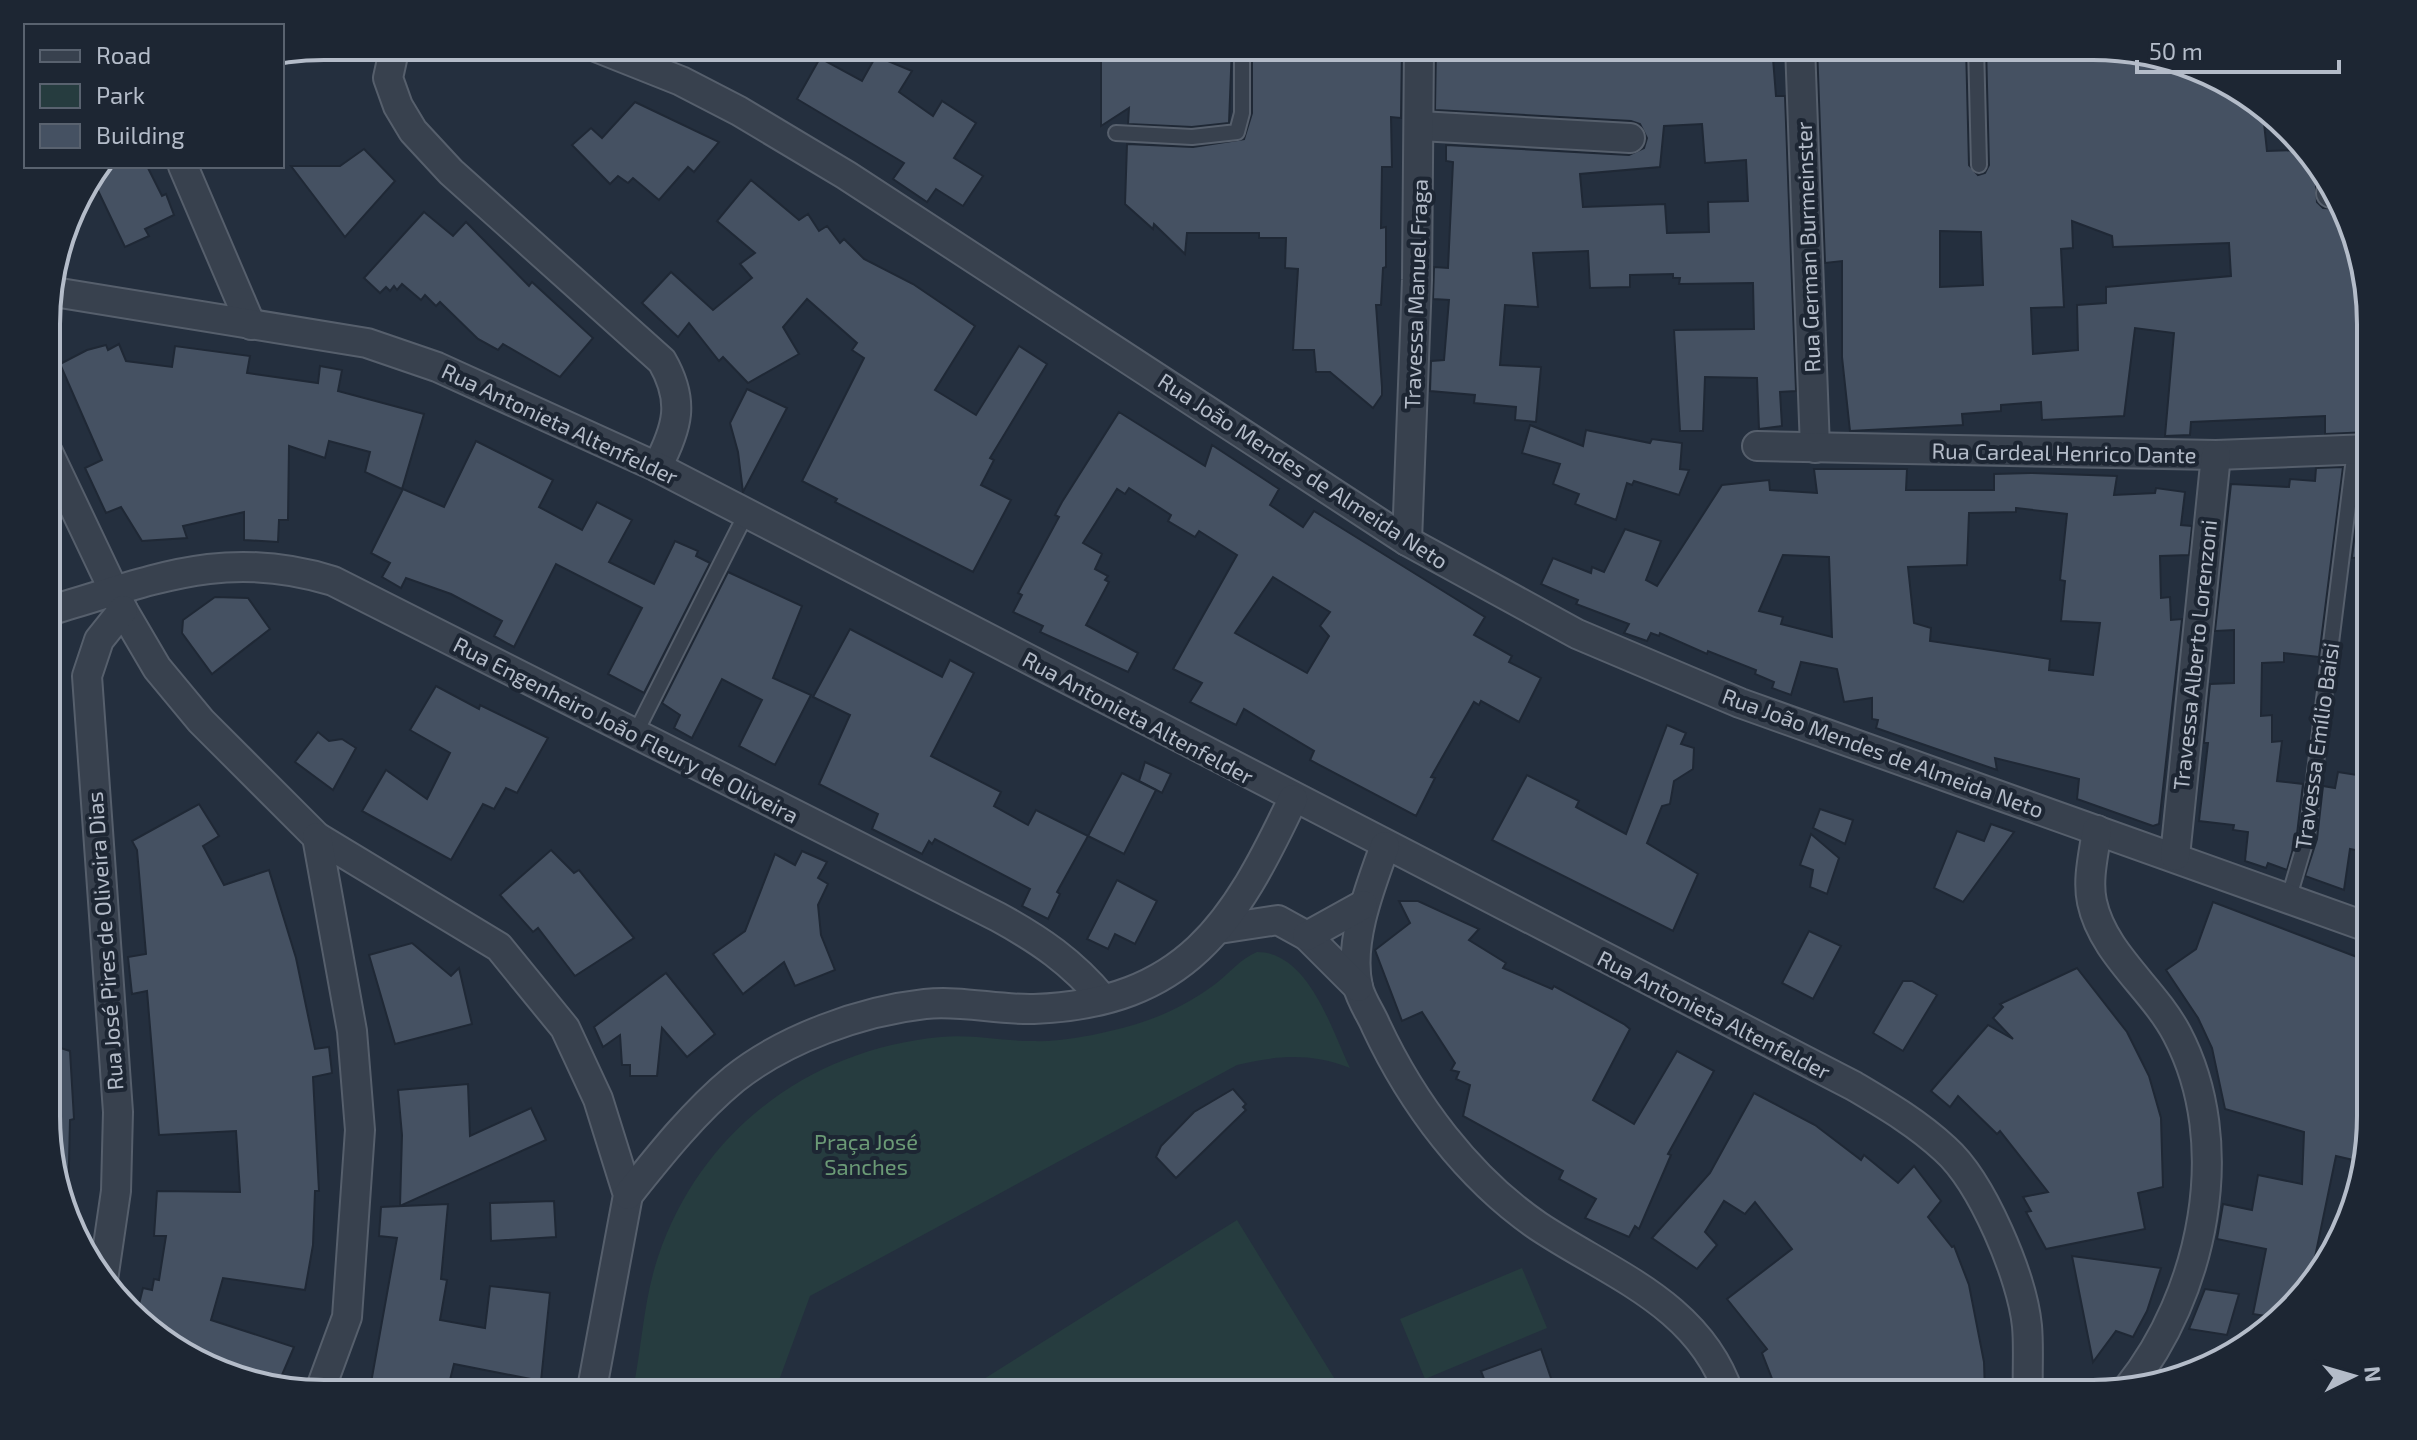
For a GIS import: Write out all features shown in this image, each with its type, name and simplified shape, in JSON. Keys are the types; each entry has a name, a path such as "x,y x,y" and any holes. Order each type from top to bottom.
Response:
{"street":[{"path":"392,60 388,78 398,106 413,131 451,172 662,361 675,385 678,408 667,448 657,467"},
{"name":"Rua João Mendes de Almeida Neto","path":"628,60 681,81 846,175 1407,541 1577,634 1656,670 2356,923"},
{"name":"Travessa Manuel Fraga","path":"1407,541 1420,126 1419,60"},
{"name":"Rua German Burmeinster","path":"1801,60 1815,448"},
{"path":"1420,126 1630,138"},
{"path":"184,168 251,325"},
{"name":"Rua Antonieta Altenfelder","path":"62,293 367,343 437,367 657,467 1293,799 1854,1086 1907,1117 1948,1151 1983,1202 2011,1263 2027,1324 2028,1379"},
{"name":"Rua Cardeal Henrico Dante","path":"1757,446 2216,455 2356,450"},
{"name":"Travessa Alberto Lorenzoni","path":"2175,856 2216,455"},
{"path":"60,477 119,601 157,668 201,721 317,837 454,916 507,956 565,1028 598,1099 628,1195 594,1380"},
{"name":"Rua Engenheiro João Fleury de Oliveira","path":"60,609 119,601 191,569 244,564 297,570 333,581 1032,935 1077,967 1103,999"},
{"name":"Rua José Pires de Oliveira Dias","path":"105,1265 116,1191 118,1112 87,676 99,640 119,601"},
{"path":"628,1195 688,1125 735,1079 781,1050 830,1029 924,1004 1032,1009 1103,999 1160,976 1194,956 1219,929 1257,875 1293,799"},
{"path":"2097,830 2092,901 2100,925 2114,949 2154,996 2177,1034 2193,1071 2205,1127 2202,1222 2182,1297 2160,1341 2136,1376"},
{"path":"317,837 352,1031 360,1130 347,1317 324,1380"},
{"path":"1358,987 1363,905 1385,846"},
{"path":"1257,875 1278,920 1307,936 1358,987 1387,1050 1421,1104 1496,1195 1539,1226 1657,1297 1722,1371 1725,1379"},
{"path":"1307,936 1363,905"},
{"path":"1219,929 1278,920"}],"lane":[{"path":"1116,133 1192,137 1237,132 1242,113 1242,60"},
{"path":"1976,60 1979,165"},
{"name":"Travessa Emílio Baisi","path":"2289,897 2307,836 2356,498"},
{"path":"634,736 746,514"}],"green space":[{"name":"Praça José Sanches","path":"1257,952 1275,955 1305,979 1326,1015 1350,1068 1322,1060 1294,1057 1237,1065 810,1296 779,1380 635,1380 653,1274 677,1212 702,1171 732,1135 766,1104 805,1078 848,1059 893,1045 953,1036 1020,1041 1062,1040 1138,1024 1190,1001"},
{"path":"1237,1220 1335,1379 983,1380"},
{"path":"1522,1268 1547,1328 1425,1379 1400,1319"}],"building":[{"path":"819,60 862,81 874,60 886,60 912,71 899,92 933,116 942,101 976,123 954,158 983,176 963,206 936,189 927,202 893,179 904,163 797,99"},
{"path":"1101,60 1231,60 1229,123 1192,127 1128,124 1129,108 1101,126"},
{"path":"1252,60 1402,60 1401,118 1391,117 1392,167 1382,167 1381,228 1386,227 1386,267 1383,268 1381,305 1376,305 1382,395 1373,408 1330,372 1316,372 1314,350 1293,350 1298,269 1285,268 1286,238 1259,238 1259,233 1187,233 1185,254 1154,224 1153,229 1125,204 1127,144 1193,147 1244,139 1252,113"},
{"path":"1436,60 1773,60 1776,96 1785,96 1796,391 1780,392 1782,426 1759,429 1757,378 1705,377 1703,431 1680,431 1674,330 1754,329 1753,283 1679,284 1680,278 1673,278 1673,274 1630,275 1630,287 1590,288 1588,251 1533,253 1538,307 1505,305 1500,365 1541,367 1536,422 1515,420 1516,407 1474,403 1475,395 1430,391 1431,361 1444,360 1449,300 1433,299 1434,267 1448,268 1453,162 1446,161 1446,145 1629,155 1644,148 1647,138 1640,124 1435,110","holes":["1702,124 1705,163 1746,160 1748,201 1708,202 1709,232 1667,233 1665,204 1583,207 1580,174 1660,167 1664,126"]},
{"path":"1818,60 1966,60 1969,165 1978,175 1985,173 1989,165 1986,60 2127,62 2194,80 2225,95 2264,123 2267,151 2291,150 2317,184 2317,202 2323,208 2331,208 2352,272 2356,307 2356,433 2325,434 2325,416 2191,422 2190,435 2165,436 2174,333 2135,328 2124,416 2042,420 2041,402 2001,405 2001,411 1962,414 1963,425 1850,431 1842,357 1842,261 1825,263","holes":["2072,221 2112,236 2113,247 2229,243 2231,276 2106,287 2106,303 2077,305 2078,350 2033,354 2031,308 2064,307 2061,249 2073,248","1940,231 1981,232 1983,285 1940,287"]},
{"path":"635,102 719,142 694,172 688,167 659,200 633,178 628,183 618,176 610,184 572,145 591,128 602,138"},
{"path":"364,149 395,181 345,237 291,166 340,166"},
{"path":"111,168 148,168 162,196 166,194 174,215 145,229 149,236 125,247 97,189"},
{"path":"751,180 799,220 808,214 819,231 827,226 840,243 844,239 864,259 913,284 975,326 935,390 976,415 1019,346 1047,364 990,458 994,460 981,485 1011,500 973,572 835,502 837,499 802,481 864,358 852,350 857,343 807,299 783,327 799,354 748,383 723,357 719,361 689,323 678,337 642,303 671,272 713,310 752,278 740,264 755,253 717,221"},
{"path":"424,212 453,236 466,222 529,286 532,282 593,338 560,377 503,344 498,350 478,339 440,302 436,306 425,295 421,300 402,284 397,290 394,286 390,291 386,287 380,293 364,278"},
{"path":"119,344 126,361 172,367 175,346 250,356 247,373 318,383 320,366 342,370 338,391 424,414 402,489 365,472 370,452 329,441 325,458 289,446 288,520 279,520 278,542 244,540 244,512 183,526 187,538 142,541 121,507 106,513 85,468 102,460 60,364 87,350 106,345 108,350"},
{"path":"747,389 787,408 743,492 738,452 730,423"},
{"path":"1119,412 1205,466 1212,445 1279,489 1270,505 1303,527 1314,511 1485,617 1474,635 1512,656 1509,662 1541,678 1519,722 1481,701 1479,705 1474,702 1431,777 1435,778 1416,816 1310,760 1314,751 1244,709 1236,725 1190,702 1202,683 1173,669 1237,555 1199,531 1195,537 1168,521 1171,515 1129,488 1125,494 1117,489 1083,543 1102,554 1095,569 1108,576 1105,580 1109,582 1086,625 1138,653 1128,672 1040,632 1043,626 1013,612 1022,595 1018,593 1059,517 1055,515","holes":["1273,577 1330,612 1320,626 1329,636 1307,673 1235,633"]},
{"path":"1530,425 1583,446 1586,430 1650,443 1652,439 1682,443 1680,469 1689,470 1679,495 1634,481 1632,485 1627,483 1616,520 1575,504 1579,494 1553,484 1560,464 1522,453"},
{"path":"476,441 553,480 539,507 582,530 597,502 632,520 609,562 654,584 675,541 698,551 696,556 710,563 644,693 608,674 642,608 556,564 514,647 494,636 502,621 451,594 406,578 401,588 382,577 390,563 371,553 403,489 444,507"},
{"path":"2343,467 2319,657 2284,653 2284,662 2262,663 2261,716 2272,715 2272,742 2282,741 2277,781 2303,784 2297,834 2287,870 2268,863 2266,868 2245,861 2248,832 2233,830 2234,825 2199,821 2208,743 2204,743 2210,684 2234,683 2234,630 2215,631 2231,484 2289,487 2290,479 2315,481 2316,468"},
{"path":"1814,469 1907,469 1906,490 1994,490 1994,474 2031,473 2117,476 2114,495 2155,493 2156,488 2185,492 2181,525 2192,526 2189,555 2160,556 2161,598 2170,597 2171,620 2182,619 2159,824 2153,826 2077,799 2079,779 1995,758 1997,770 1876,728 1878,720 1872,719 1872,698 1844,702 1837,669 1801,662 1791,695 1772,688 1774,682 1755,674 1756,670 1708,651 1707,654 1660,633 1659,636 1651,633 1647,641 1624,633 1629,624 1576,604 1578,600 1541,584 1553,558 1591,573 1592,567 1604,572 1625,529 1661,541 1646,580 1657,586 1722,485 1769,480 1770,490 1817,493","holes":["2016,508 2067,514 2060,580 2065,581 2061,621 2100,623 2093,675 2049,670 2050,659 1930,641 1931,628 1914,623 1908,567 1967,565 1969,513 2016,512","1783,555 1829,557 1832,637 1781,624 1783,617 1759,611"]},
{"path":"2356,525 2356,558 2352,558"},
{"path":"728,572 802,606 773,678 811,695 775,765 739,746 762,700 722,679 692,738 674,728 680,715 662,703"},
{"path":"215,597 248,598 270,629 212,674 182,633 183,620"},
{"path":"850,629 942,677 950,660 974,673 931,756 1001,792 994,806 1028,825 1036,810 1088,836 1057,892 1060,894 1048,919 1022,906 1030,889 935,839 932,844 929,841 922,854 872,829 878,814 819,784 850,715 813,697"},
{"path":"436,686 479,709 480,705 548,738 517,793 506,788 494,809 483,804 451,860 362,811 386,770 427,799 450,753 410,730"},
{"path":"1667,725 1686,733 1681,744 1694,748 1693,769 1674,781 1670,804 1662,806 1647,843 1698,874 1673,931 1492,840 1527,775 1579,801 1576,807 1626,834"},
{"path":"318,732 329,741 342,739 356,748 333,790 295,762"},
{"path":"1145,762 1171,774 1162,793 1139,781"},
{"path":"2338,772 2356,775 2356,850 2350,849 2344,890 2305,876 2317,839 2323,786 2335,788"},
{"path":"1122,773 1156,790 1124,854 1088,836"},
{"path":"199,804 219,836 203,846 224,885 269,870 296,958 315,1049 329,1047 332,1073 313,1077 319,1191 315,1191 313,1245 305,1290 223,1278 211,1320 294,1347 281,1376 223,1360 192,1345 139,1303 143,1288 152,1290 154,1279 159,1280 166,1236 154,1236 157,1191 240,1192 236,1131 159,1135 147,991 132,994 128,957 146,954 137,850 132,841"},
{"path":"1820,809 1853,820 1845,844 1813,828"},
{"path":"1991,824 2014,832 1963,902 1934,888 1957,831 1984,841"},
{"path":"1811,834 1839,858 1827,894 1810,887 1813,870 1800,865"},
{"path":"551,850 574,873 579,870 634,938 575,976 538,928 533,932 500,895"},
{"path":"802,851 827,862 818,878 828,884 818,905 821,935 835,970 795,986 784,962 743,994 713,954 745,931 775,854 795,865"},
{"path":"1117,880 1157,901 1135,944 1115,934 1108,949 1087,939"},
{"path":"1399,901 1418,901 1479,929 1469,940 1506,963 1503,968 1552,989 1554,986 1630,1029 1593,1100 1634,1124 1677,1051 1714,1071 1668,1154 1671,1155 1639,1229 1635,1226 1629,1237 1585,1218 1596,1199 1559,1179 1563,1171 1463,1116 1470,1085 1456,1079 1459,1072 1451,1070 1455,1063 1422,1012 1402,1021 1375,950 1410,923"},
{"path":"2213,902 2356,957 2356,1133 2353,1160 2336,1156 2314,1261 2265,1316 2253,1314 2266,1249 2217,1239 2223,1204 2252,1210 2258,1175 2302,1184 2304,1132 2225,1109 2212,1048 2198,1018 2166,970 2196,949"},
{"path":"1809,931 1841,946 1813,999 1782,983"},
{"path":"412,943 451,976 459,968 472,1024 395,1044 369,955"},
{"path":"2077,968 2127,1032 2149,1076 2161,1118 2163,1187 2138,1193 2145,1229 2046,1249 2026,1212 2031,1211 2023,1197 2048,1192 2000,1131 1997,1134 1958,1096 1950,1107 1931,1091 1988,1025 2013,1039 1993,1018 2003,1007 2000,1004"},
{"path":"666,973 715,1034 687,1057 662,1028 657,1076 630,1076 630,1065 622,1065 620,1035 603,1047 594,1027"},
{"path":"1903,981 1912,981 1937,995 1903,1051 1873,1033"},
{"path":"60,1048 70,1051 74,1119 70,1120 69,1182 62,1150"},
{"path":"468,1084 470,1136 531,1108 546,1140 400,1206 402,1135 398,1090"},
{"path":"1233,1089 1246,1104 1243,1107 1246,1110 1176,1178 1156,1157 1161,1146 1194,1112"},
{"path":"1754,1093 1815,1125 1861,1160 1864,1155 1898,1183 1914,1166 1941,1201 1928,1217 1954,1246 1969,1285 1985,1379 1772,1379 1762,1353 1767,1349 1727,1299 1792,1249 1755,1202 1745,1214 1724,1201 1705,1232 1717,1245 1697,1269 1652,1238 1710,1173"},
{"path":"554,1201 556,1237 491,1241 490,1203"},
{"path":"448,1204 441,1279 447,1280 440,1320 485,1328 490,1286 550,1293 541,1380 454,1364 450,1380 372,1380 397,1238 379,1236 381,1207"},
{"path":"2072,1256 2161,1268 2147,1311 2133,1337 2116,1331 2093,1362"},
{"path":"2205,1289 2239,1294 2227,1335 2189,1329"},
{"path":"1541,1349 1551,1379 1484,1379 1481,1371"}]}
